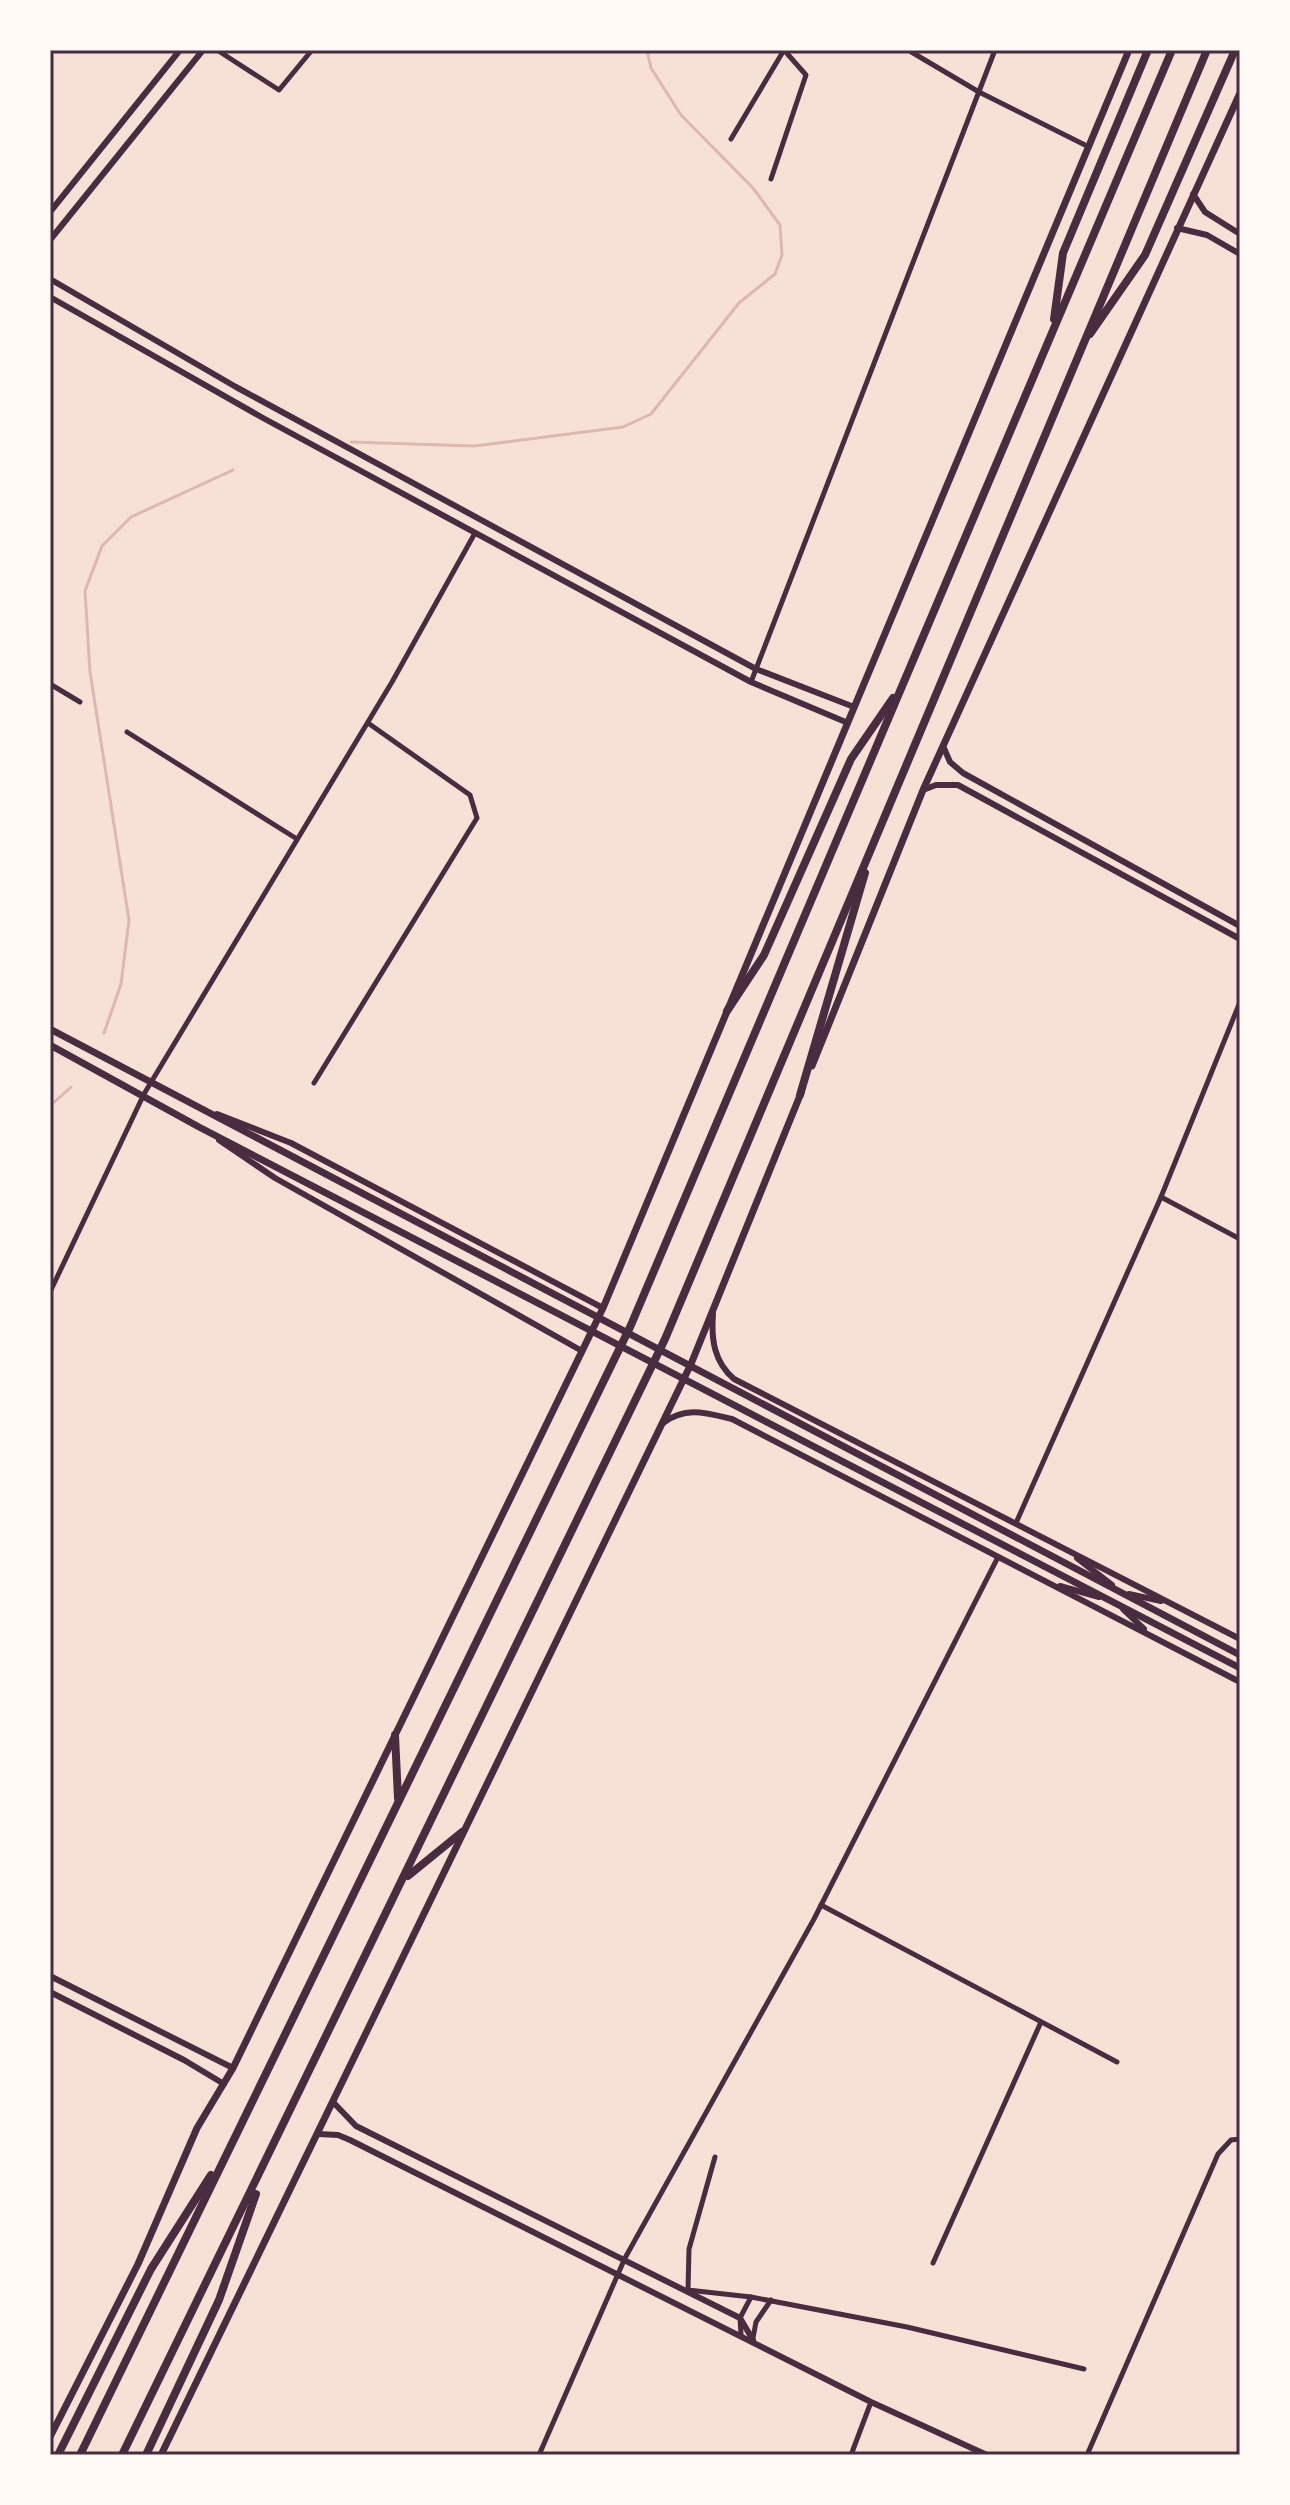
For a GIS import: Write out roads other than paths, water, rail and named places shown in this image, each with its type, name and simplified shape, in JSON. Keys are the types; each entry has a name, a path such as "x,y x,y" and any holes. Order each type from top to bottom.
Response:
{"highway":[{"path":"1053,331 1063,253 1148,50"},
{"path":"80,2455 631,1325 1172,50"},
{"path":"122,2455 665,1339 1207,50"},
{"path":"1081,348 1145,255 1235,50"},
{"path":"727,1011 764,955 851,759 904,680"},
{"path":"800,1095 876,835"},
{"path":"395,1735 398,1802"},
{"path":"404,1879 462,1832"},
{"path":"58,2455 151,2269 232,2143"},
{"path":"146,2455 219,2300 268,2160"}],"main road":[{"path":"50,2437 138,2264 197,2128 233,2068 603,1308 1129,50"},
{"path":"161,2455 661,1426 714,1308 923,790 1240,93"},
{"path":"50,1029 154,1082 285,1156 1240,1655"},
{"path":"50,1045 199,1127 1240,1668"}],"street":[{"path":"50,212 180,50"},
{"path":"50,240 203,50"},
{"path":"217,50 279,90 312,50"},
{"path":"731,139 784,50 806,75 771,179"},
{"path":"908,50 979,92 1090,148"},
{"path":"751,682 995,50"},
{"path":"1193,194 1205,212 1240,234"},
{"path":"1177,228 1207,235 1240,254"},
{"path":"50,279 236,387 756,669 854,707"},
{"path":"50,297 263,418 751,682 848,723"},
{"path":"50,1292 144,1094 368,723 475,532"},
{"path":"50,684 80,702"},
{"path":"314,1083 477,818 470,795 368,723"},
{"path":"127,732 297,839"},
{"path":"943,746 950,762 963,773 1240,926"},
{"path":"923,790 936,785 958,785 1240,939"},
{"path":"1016,1523 1161,1197 1240,1002"},
{"path":"200,1107 291,1143 603,1308"},
{"path":"199,1127 275,1178 582,1351"},
{"path":"1161,1197 1240,1239"},
{"path":"714,1308 713,1345 725,1372 734,1379 1240,1639"},
{"path":"661,1426 681,1412 700,1411 732,1419 1240,1682"},
{"path":"1063,1547 1122,1592 1172,1604"},
{"path":"539,2455 625,2258 821,1905 998,1557"},
{"path":"1041,1580 1116,1602 1150,1635"},
{"path":"821,1905 1117,2062"},
{"path":"50,1976 233,2068"},
{"path":"50,1992 224,2084"},
{"path":"933,2263 1041,2022"},
{"path":"333,2102 356,2126 740,2318 755,2343"},
{"path":"318,2134 338,2135 741,2334 871,2402 987,2455"},
{"path":"1087,2455 1218,2154 1231,2140 1240,2139"},
{"path":"688,2290 689,2249 700,2200 715,2157"},
{"path":"688,2290 771,2300 907,2327 1084,2369"},
{"path":"741,2334 740,2318 751,2297"},
{"path":"755,2343 752,2332 771,2300"},
{"path":"851,2455 871,2402"}],"waterway":[{"path":"351,442 474,446 623,427 651,414 739,303 775,274 782,255 780,225 753,188 681,115 651,68 647,50"},
{"path":"104,1033 121,984 129,920 90,672 85,591 102,546 131,517 233,470"},
{"path":"50,1106 71,1087"}]}
